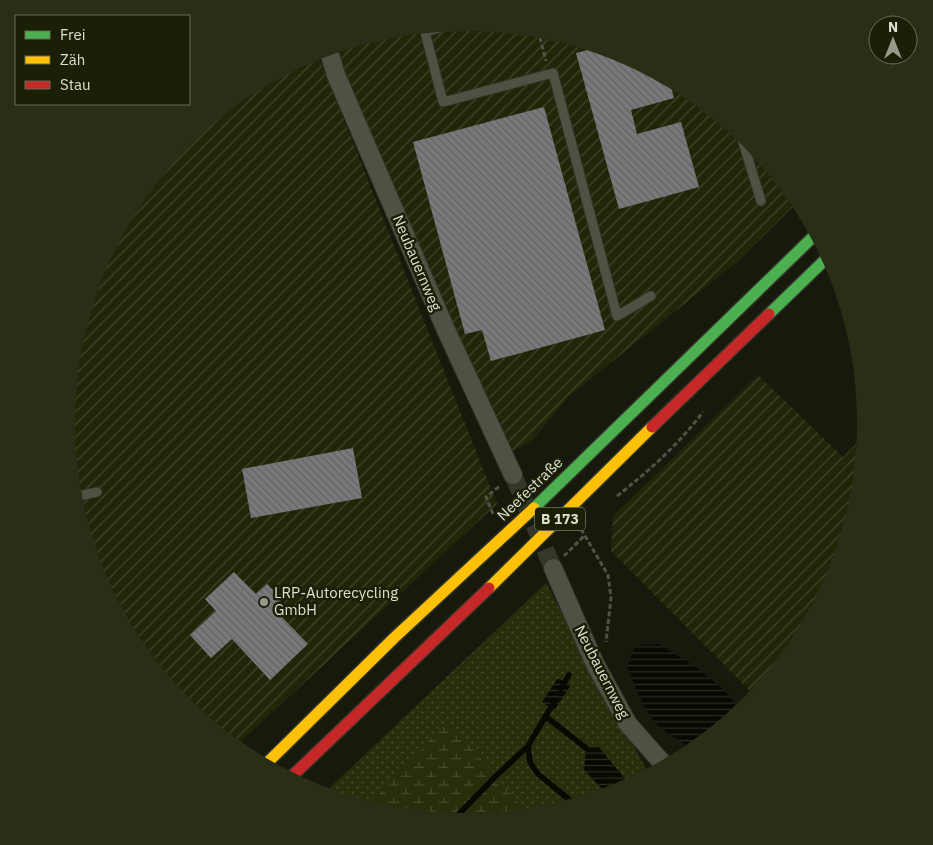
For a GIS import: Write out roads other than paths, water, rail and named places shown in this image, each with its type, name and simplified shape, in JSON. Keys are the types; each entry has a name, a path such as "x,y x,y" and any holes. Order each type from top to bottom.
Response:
{"main road":[{"name":"Neefestraße","path":"270,760 394,638 510,531 811,238"},
{"name":"B 173","path":"295,774 525,553 626,452 823,262"}],"street":[{"name":"Neubauernweg","path":"330,56 336,75 446,330 513,475"},
{"name":"Neubauernweg","path":"552,568 595,664 628,724 661,761"}],"lane":[{"path":"425,34 443,102 552,73 617,316 651,296"},
{"path":"745,148 760,201"},
{"path":"82,495 97,492"}],"waterway":[{"path":"561,689 569,675"},
{"path":"554,702 528,746 530,762 538,774 569,800"},
{"path":"545,716 586,748"},
{"path":"459,814 528,746"}],"tunnel":[{"path":"513,475 553,568"}],"place":[{"name":"LRP-Autorecycling GmbH","path":"264,602"}]}
